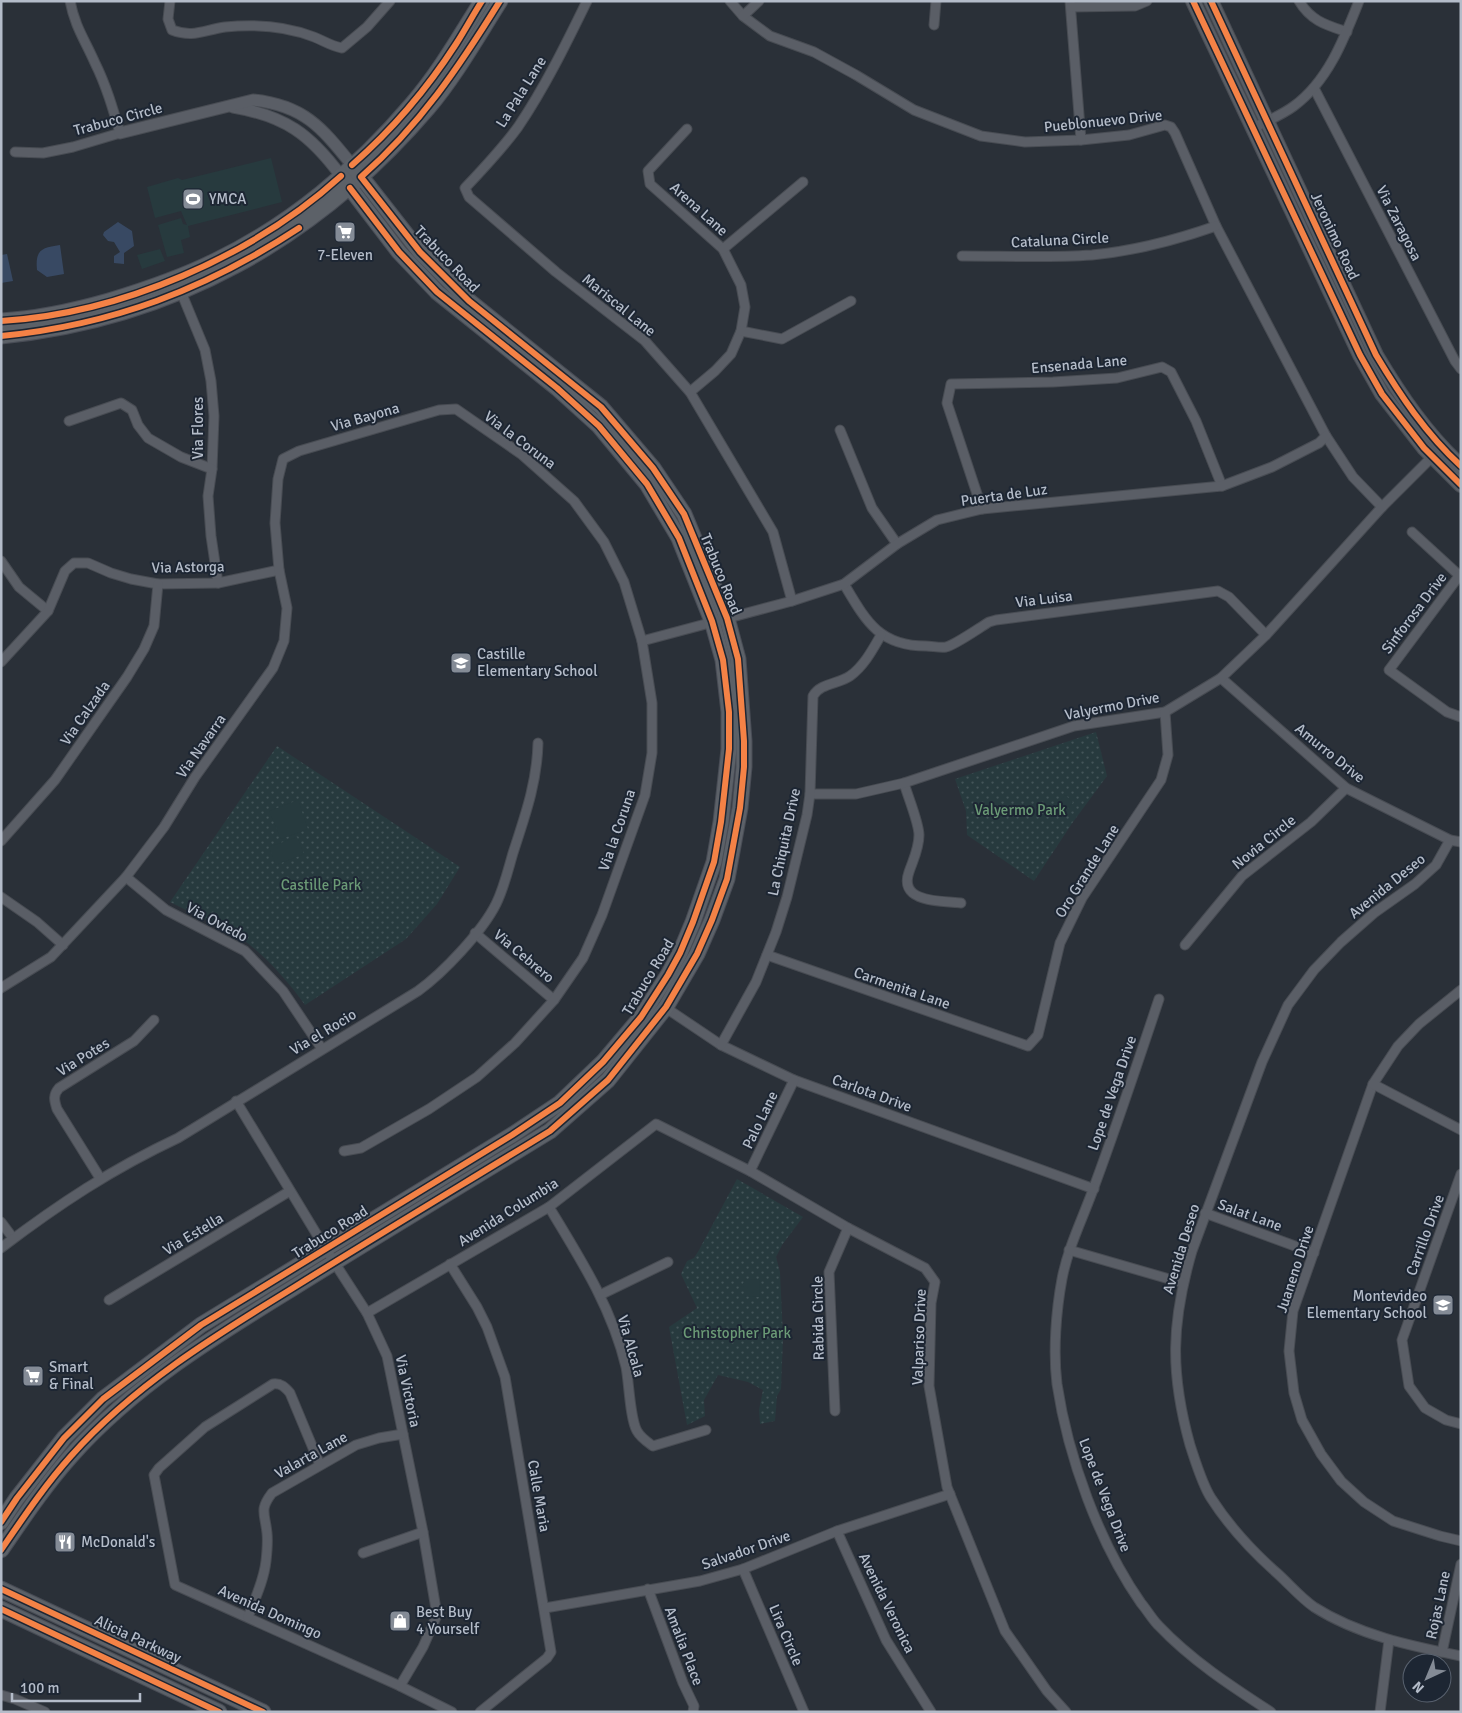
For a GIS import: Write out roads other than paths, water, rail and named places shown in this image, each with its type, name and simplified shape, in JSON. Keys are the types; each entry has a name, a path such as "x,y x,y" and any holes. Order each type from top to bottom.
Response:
{"main road":[{"path":"351,177 381,139 413,104 456,45 482,1"},
{"path":"1,336 34,333 78,325 129,311 178,286 351,177 392,148 429,107 456,70 500,1"},
{"name":"Jeronimo Road","path":"1193,1 1360,355 1382,394 1437,452 1461,466"},
{"name":"Jeronimo Road","path":"1211,1 1376,355 1437,452 1461,485"},
{"name":"Trabuco Road","path":"1,1550 34,1503 71,1456 129,1399 192,1351 550,1130 608,1080 666,1007 697,954 727,879 740,808 744,767 743,717 738,659 679,538 647,484 599,426 465,307 437,292 412,267 351,177"},
{"path":"1,321 75,310 130,295 178,286"},
{"name":"Trabuco Road","path":"1,1522 17,1498 64,1438 103,1399 201,1325 512,1135 560,1103 603,1062 641,1017 680,953 714,862 721,822 729,749 729,712 719,620"},
{"name":"Alicia Parkway","path":"1,1589 263,1712"},
{"name":"Alicia Parkway","path":"1,1609 219,1712"}],"street":[{"path":"70,1 77,28 103,81 120,133"},
{"path":"170,1 168,20 172,30 184,34 226,27 279,27 314,37 330,46 342,48 367,27 390,1"},
{"name":"La Pala Lane","path":"465,188 493,158 517,128 546,81 587,1"},
{"name":"Pueblonuevo Drive","path":"730,1 743,16 770,36 814,52 914,110 981,136 1025,142 1081,140 1129,135 1160,125 1170,127 1175,133 1216,226 1326,436 1353,476 1382,508"},
{"path":"743,16 759,1"},
{"path":"934,25 936,1"},
{"path":"1081,140 1070,4 1135,6 1147,1"},
{"path":"1299,1 1302,7 1320,24 1347,32"},
{"path":"1253,128 1294,106 1314,88 1332,62 1347,32 1359,1"},
{"name":"Via Zaragosa","path":"1314,88 1455,362 1461,369"},
{"name":"Trabuco Circle","path":"15,152 51,151 73,147 120,133 252,100 272,102 294,109 324,132 351,177"},
{"name":"Trabuco Circle","path":"228,106 267,115 290,125 351,177"},
{"name":"Arena Lane","path":"687,129 648,171 650,184 723,249 741,285 745,307 742,331 731,354 715,371 690,392"},
{"path":"723,249 803,182"},
{"name":"Mariscal Lane","path":"465,188 469,198 556,272 645,341 690,392 773,532 792,601"},
{"name":"Cataluna Circle","path":"962,256 1093,255 1144,247 1216,226"},
{"name":"Via Flores","path":"178,286 204,350 211,381 214,416 212,469 208,496 211,536 218,583"},
{"path":"742,331 782,339 851,301"},
{"name":"Ensenada Lane","path":"982,509 947,403 951,384 1053,382 1116,378 1162,367 1172,372 1196,421 1222,486"},
{"path":"69,421 121,403 132,410 138,424 148,438 164,449 212,469"},
{"name":"Via Bayona","path":"283,459 299,450 438,410 456,409"},
{"name":"Via la Coruna","path":"344,1151 361,1148 429,1109 477,1077 516,1042 554,1000 583,958 602,915 645,795 652,753 652,703 642,641 624,582 604,542 574,501 521,454 456,409"},
{"path":"840,430 872,508 897,544"},
{"name":"Puerta de Luz","path":"642,641 792,601 844,584 897,544 937,520 982,509 1222,486 1272,468 1319,443 1326,436"},
{"name":"Valyermo Drive","path":"810,794 856,794 904,783 1074,726 1165,712 1221,678 1266,635 1382,508 1437,452"},
{"name":"Via Navarra","path":"1,988 51,957 126,877 164,827 195,778 273,668 284,641 287,608 279,570 275,523 278,479 283,459"},
{"path":"1412,532 1460,577"},
{"path":"1,561 19,587 48,611"},
{"name":"Via Astorga","path":"1,662 48,611 65,571 74,563 88,562 118,575 158,584 218,583 279,570"},
{"name":"Sinforosa Drive","path":"1460,577 1389,670 1447,712 1461,717"},
{"name":"Via Calzada","path":"1,841 55,780 127,677 144,649 154,626 158,584"},
{"name":"Via Luisa","path":"844,584 862,615 881,635 901,644 917,646 947,647 989,622 996,620 1218,591 1229,598 1266,635"},
{"name":"La Chiquita Drive","path":"721,1045 756,982 787,897 810,794 813,696 820,688 841,681 856,671 881,635"},
{"name":"Amurro Drive","path":"1221,678 1346,788 1450,840 1461,842"},
{"name":"Oro Grande Lane","path":"1028,1046 1038,1035 1060,942 1082,898 1161,780 1168,755 1165,712"},
{"name":"Via el Rocio","path":"1,1248 36,1221 100,1178 178,1138 432,981 475,933 496,903 533,790 538,743"},
{"path":"904,783 919,834 916,857 908,874 908,888 915,896 928,900 961,903"},
{"name":"Novia Circle","path":"1185,946 1242,876 1311,822 1346,788"},
{"name":"Avenida Deseo","path":"1450,840 1436,865 1415,884 1374,913 1341,942 1314,970 1288,1004 1262,1062 1205,1213 1183,1283 1176,1320 1175,1359 1182,1413 1193,1455 1210,1496 1251,1550 1314,1607 1354,1628 1389,1640 1461,1656"},
{"name":"Via Oviedo","path":"126,877 166,910 245,951 283,991 322,1049"},
{"path":"1,897 37,922 63,945"},
{"name":"Via Cebrero","path":"475,933 554,1000"},
{"name":"Carmenita Lane","path":"767,955 1028,1046"},
{"name":"Juaneno Drive","path":"1461,990 1414,1029 1398,1046 1374,1084 1293,1311 1289,1351 1294,1393 1302,1420 1320,1454 1341,1481 1364,1502 1394,1521 1461,1541"},
{"name":"Carlota Drive","path":"652,998 721,1045 794,1080 1094,1189"},
{"name":"Lope de Vega Drive","path":"1159,999 1094,1189 1069,1250 1062,1278 1056,1321 1057,1382 1067,1434 1075,1461 1113,1557 1132,1590 1157,1624 1184,1650 1216,1676 1271,1712"},
{"name":"Via Potes","path":"100,1178 57,1109 54,1101 55,1094 59,1088 134,1042 154,1020"},
{"name":"Palo Lane","path":"750,1172 794,1080"},
{"path":"1374,1084 1461,1130"},
{"name":"Via Victoria","path":"236,1101 367,1314 387,1356 423,1532 437,1615 422,1648 400,1686"},
{"name":"Valpariso Drive","path":"656,1124 750,1172 848,1228 925,1268 935,1282 931,1303 929,1386 947,1487 1005,1631 1047,1691 1066,1712"},
{"name":"Avenida Columbia","path":"367,1314 549,1207 656,1124"},
{"name":"Carrillo Drive","path":"1461,1174 1402,1340 1408,1386 1425,1408 1446,1420 1461,1424"},
{"name":"Via Estella","path":"109,1300 290,1191"},
{"name":"Via Alcala","path":"549,1207 600,1295 615,1332 626,1367 636,1429 642,1439 653,1446 706,1430"},
{"name":"Salat Lane","path":"1205,1213 1314,1253"},
{"path":"1,1222 13,1238"},
{"name":"Rabida Circle","path":"835,1411 829,1272 848,1228"},
{"path":"1069,1250 1183,1283"},
{"path":"600,1295 668,1262"},
{"name":"Calle Maria","path":"450,1264 477,1307 487,1327 504,1378 545,1608 551,1652 547,1658 480,1712"},
{"name":"Avenida Domingo","path":"320,1465 290,1393 281,1384 273,1384 205,1427 158,1468 154,1478 175,1585 400,1686 452,1712"},
{"name":"Valarta Lane","path":"248,1617 266,1563 268,1534 264,1518 264,1503 272,1493 356,1445 379,1438 403,1434"},
{"name":"Salvador Drive","path":"545,1608 700,1581 743,1569 837,1530 950,1494"},
{"name":"Avenida Veronica","path":"837,1530 886,1640 931,1712"},
{"path":"363,1553 423,1532"},
{"name":"Rojas Lane","path":"1442,1652 1461,1564"},
{"name":"Lira Circle","path":"743,1569 804,1712"},
{"name":"Amalia Place","path":"648,1589 683,1683 694,1706 693,1712"},
{"path":"1380,1712 1389,1640"},
{"path":"1,1695 45,1712"}],"water":[{"path":"118,222 132,231 134,246 124,253 124,264 114,263 114,256 120,252 114,242 108,241 103,235 104,232"},
{"path":"60,245 64,274 47,277 37,270 37,258 44,249"},
{"path":"7,254 13,281 1,283 1,255"}],"place":[{"name":"YMCA","path":"193,199"},
{"name":"7-Eleven","path":"345,232"},
{"name":"Castille Elementary School","path":"461,663"},
{"name":"Montevideo Elementary School","path":"1443,1305"},
{"name":"Smart & Final","path":"33,1376"},
{"name":"McDonald's","path":"65,1542"},
{"name":"Best Buy 4 Yourself","path":"400,1621"}],"park label":[{"name":"Valyermo Park","path":"1020,810"},
{"name":"Castille Park","path":"321,885"},
{"name":"Christopher Park","path":"737,1333"}]}
